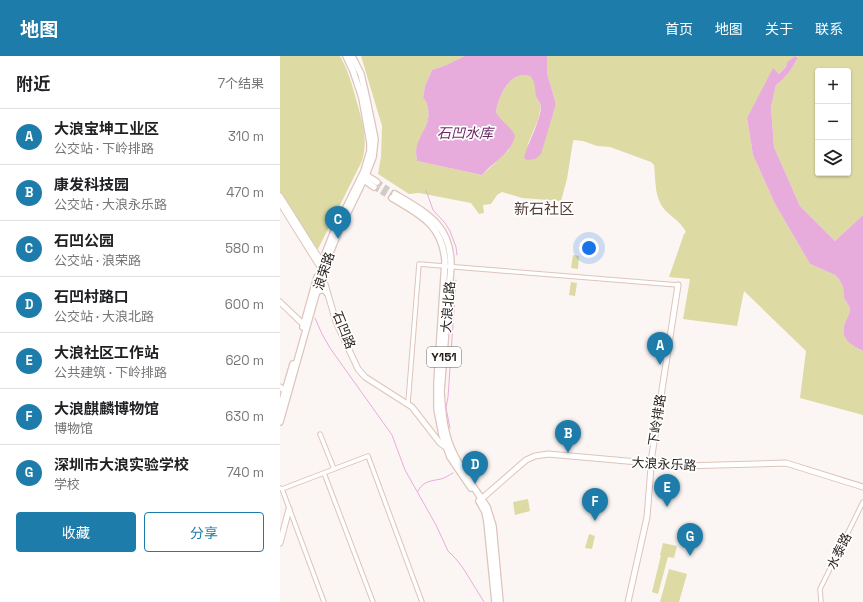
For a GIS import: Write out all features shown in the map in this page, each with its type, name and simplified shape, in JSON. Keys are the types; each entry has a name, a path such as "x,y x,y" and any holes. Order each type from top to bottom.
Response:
{"main road":[{"name":"浪荣路","path":"346,56 359,87 370,143 364,177"},
{"name":"浪荣路","path":"280,422 283,392 290,374 332,236 364,177 373,157 374,139 367,100 354,56"},
{"path":"364,177 376,185"},
{"name":"大浪北路","path":"394,196 431,217 440,226 450,248 436,396 438,420 454,465 487,507 492,521 500,602"},
{"name":"大浪北路","path":"448,266 441,390 442,410 448,439 454,454 480,500 485,512 495,602"},
{"name":"浪荣路","path":"312,301 316,292 322,268"},
{"path":"316,292 324,290 327,293"},
{"name":"浪荣路","path":"281,405 283,392 305,326"},
{"path":"280,384 285,381 290,374"}],"street":[{"name":"石凹路","path":"280,196 322,268 339,324 361,369 370,377 408,402"},
{"name":"石凹路","path":"280,203 322,268 327,293 338,330 360,373 414,405 442,444 446,445"},
{"path":"408,402 419,264 678,285"},
{"name":"下岭排路","path":"628,602 648,517 652,464 678,285"},
{"path":"280,302 305,326"},
{"path":"320,434 334,469"},
{"name":"大浪永乐路","path":"480,500 526,460 540,455 555,454 683,466 786,463 863,487"},
{"path":"324,602 281,489 368,456 422,602"},
{"path":"324,473 373,602"},
{"name":"水泰路","path":"821,602 820,589 863,502"},
{"path":"280,543 289,509"}],"shaded area":[{"path":"280,56 340,56 350,80 363,126 365,147 362,161 318,249 315,248 280,193"},
{"path":"361,56 465,56 432,70 425,86 423,98 427,104 428,121 417,145 417,161 482,175 509,150 496,112 500,98 506,86 511,81 516,77 523,75 530,76 535,82 536,96 541,106 538,120 527,146 553,114 556,104 547,73 547,56 795,56 787,62 786,67 779,74 773,69 747,118 753,155 775,204 810,264 835,275 843,287 844,298 850,308 844,328 845,337 850,344 863,351 863,415 800,398 806,351 744,291 737,326 683,319 690,279 669,277 686,232 684,228 667,212 660,202 656,190 654,165 651,162 610,147 597,146 583,141 574,140 567,179 561,201 522,198 502,192 497,195 491,204 483,205 484,213 479,214 471,203 419,193 409,194 378,174 381,157 382,126"},
{"path":"797,56 863,56 863,215 835,241 800,206 774,147 771,107 776,85 794,65 798,57"},
{"path":"573,255 579,256 578,269 571,268"},
{"path":"571,282 577,283 575,296 569,295"},
{"path":"528,499 530,511 515,515 513,502"},
{"path":"589,534 595,536 592,549 585,548"},
{"path":"663,543 677,546 674,558 668,557 658,594 652,592"},
{"path":"669,569 687,574 679,602 660,602"}],"water":[{"name":"石凹水库","path":"465,56 547,56 547,73 556,104 541,154 535,159 527,160 524,158 540,113 541,106 536,96 532,79 530,76 523,75 516,77 506,86 497,105 496,112 515,136 513,143 506,153 482,175 417,161 417,146 428,121 427,104 423,98 425,86 432,70"},
{"path":"795,56 798,57 791,69 776,85 771,107 774,147 800,206 835,241 863,215 863,351 850,344 845,337 844,328 850,308 844,298 843,287 839,279 835,275 810,264 775,204 753,155 747,118 773,68 779,74 786,67 787,62"}],"waterway":[{"path":"426,190 433,210 450,231 456,247 457,255"},
{"path":"450,428 446,408 456,280"},
{"path":"315,318 330,348 392,435 405,470 436,525 448,551 463,568 484,602"},
{"path":"418,491 425,483 442,479 453,473"}],"tunnel":[{"path":"377,182 395,194"},
{"path":"374,187 392,198"}],"place":[{"name":"石凹公园","path":"338,239"},
{"name":"大浪宝坤工业区","path":"660,365"},
{"name":"康发科技园","path":"568,453"},
{"name":"石凹村路口","path":"475,484"},
{"name":"大浪社区工作站","path":"667,507"},
{"name":"大浪麒麟博物馆","path":"595,521"},
{"name":"深圳市大浪实验学校","path":"690,556"}],"district":[{"name":"新石社区","path":"544,208"}]}
